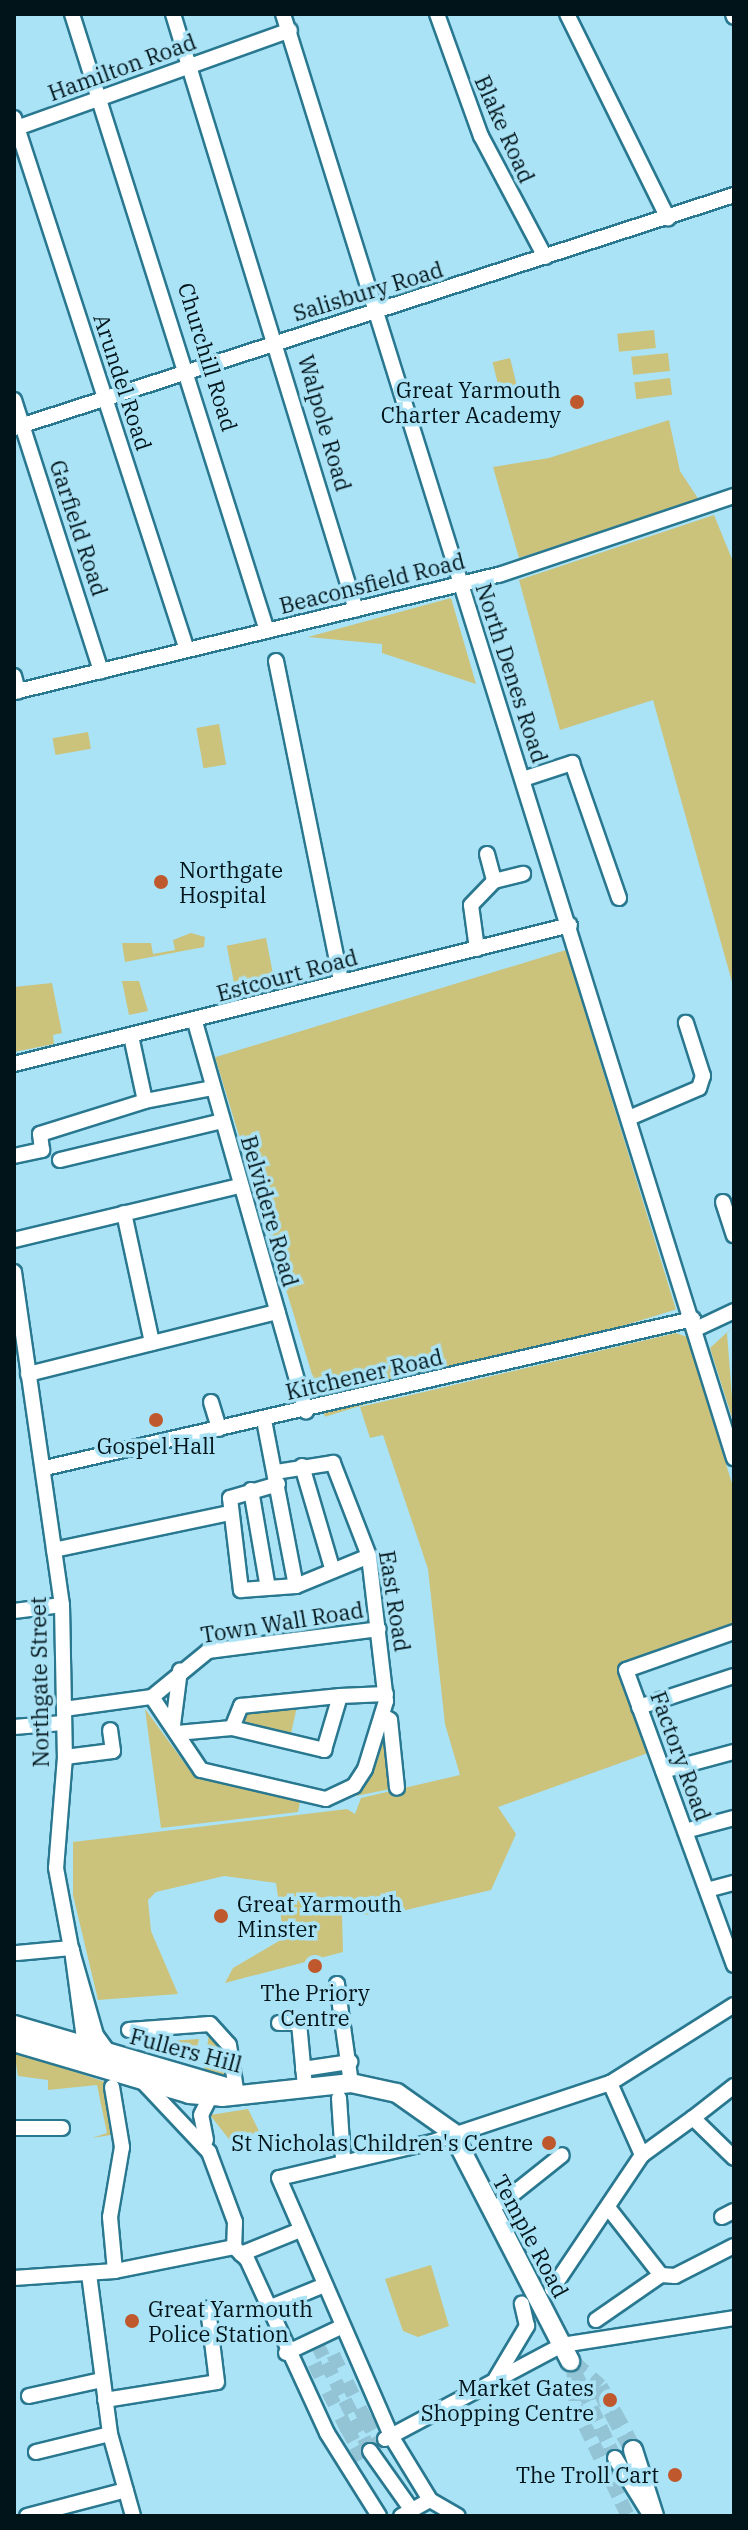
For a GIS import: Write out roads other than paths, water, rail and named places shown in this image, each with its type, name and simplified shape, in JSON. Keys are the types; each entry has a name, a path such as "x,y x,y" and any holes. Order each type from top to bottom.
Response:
{"main road":[{"name":"Fullers Hill","path":"14,2025 229,2091"},
{"name":"Fullers Hill","path":"14,2042 144,2083 229,2091"},
{"path":"85,2046 144,2083"},
{"path":"229,2091 304,2078 351,2083 397,2093 452,2132"},
{"name":"Temple Road","path":"452,2132 566,2353"},
{"path":"633,2450 652,2516"}],"street":[{"name":"Churchill Road","path":"72,14 190,371 267,631"},
{"name":"Walpole Road","path":"173,14 278,342 356,610"},
{"name":"North Denes Road","path":"283,14 734,1458"},
{"name":"Blake Road","path":"437,14 481,136 545,257"},
{"path":"567,14 592,76 668,218"},
{"name":"Hamilton Road","path":"15,125 102,98 290,30"},
{"name":"Arundel Road","path":"15,125 187,650"},
{"name":"Salisbury Road","path":"18,427 734,195"},
{"name":"Garfield Road","path":"14,400 18,427 101,671"},
{"name":"Beaconsfield Road","path":"16,692 459,584 734,496"},
{"path":"276,661 341,981"},
{"path":"14,676 16,692"},
{"path":"523,779 572,763 619,898"},
{"path":"487,854 494,881"},
{"path":"477,949 471,905 494,881 523,874"},
{"name":"Estcourt Road","path":"14,1064 195,1022 341,981 570,925"},
{"name":"Belvidere Road","path":"195,1022 239,1186 306,1411"},
{"path":"629,1118 699,1088 703,1076 686,1023"},
{"path":"131,1036 145,1101"},
{"path":"14,1156 42,1150 40,1134 145,1101 212,1088"},
{"path":"60,1160 222,1121"},
{"path":"14,1240 239,1186"},
{"path":"723,1202 734,1235"},
{"path":"124,1213 152,1343"},
{"name":"Northgate Street","path":"14,1272 20,1352 28,1374 45,1468 62,1605 65,1757 56,1868 85,2046"},
{"name":"Kitchener Road","path":"45,1468 694,1324 734,1311"},
{"path":"28,1374 277,1312"},
{"path":"211,1402 219,1429"},
{"path":"264,1420 296,1586"},
{"name":"East Road","path":"175,1729 201,1770 320,1799 343,1793 365,1769 386,1694 369,1556 333,1463 302,1466 251,1490"},
{"path":"302,1466 333,1571"},
{"path":"268,1588 251,1490 232,1494 229,1513 241,1590 296,1586 369,1556"},
{"path":"54,1550 229,1513"},
{"path":"14,1611 62,1605"},
{"name":"Town Wall Road","path":"152,1697 180,1670 208,1651 379,1629"},
{"name":"Factory Road","path":"734,1632 626,1670 734,1965"},
{"path":"175,1729 180,1670"},
{"path":"639,1707 734,1676"},
{"path":"232,1728 241,1706 386,1694"},
{"path":"175,1729 232,1728 324,1750 340,1696"},
{"path":"14,1727 152,1697 175,1729"},
{"name":"East Road","path":"382,1715 390,1720 397,1788"},
{"path":"65,1757 113,1751 110,1730"},
{"path":"663,1771 734,1752"},
{"path":"685,1831 734,1818"},
{"path":"707,1890 734,1883"},
{"path":"17,1953 71,1949"},
{"name":"Northgate Street","path":"71,1949 96,2035 109,2053"},
{"path":"337,1984 351,2083"},
{"path":"458,2516 434,2502 376,2414 347,2356 339,2328 279,2178 452,2132 610,2083 734,2005"},
{"path":"57,2039 78,2016"},
{"path":"279,2023 299,2023 304,2078 350,2062"},
{"path":"136,2033 210,2024 229,2045 229,2091 201,2115 209,2152 235,2222 238,2250 286,2353 306,2376 379,2516"},
{"path":"144,2083 209,2152"},
{"path":"610,2083 642,2155"},
{"path":"552,2289 610,2210 642,2155 734,2086"},
{"path":"112,2087 122,2147 110,2217 115,2271"},
{"path":"339,2098 343,2159"},
{"path":"693,2118 734,2158"},
{"path":"14,2128 62,2128"},
{"path":"503,2202 562,2155"},
{"path":"610,2210 661,2275"},
{"path":"14,2278 115,2271 238,2250 300,2230"},
{"path":"606,2318 661,2275 675,2276 734,2246"},
{"path":"89,2274 110,2434 133,2516"},
{"path":"266,2309 322,2286"},
{"path":"494,2380 527,2326 522,2304"},
{"path":"105,2400 217,2382 208,2309"},
{"path":"349,2461 372,2453 414,2422 494,2380 566,2353 734,2318"},
{"path":"286,2353 315,2342 339,2328"},
{"path":"29,2396 102,2380"},
{"path":"36,2452 110,2434"},
{"path":"372,2453 405,2511 434,2502"},
{"path":"615,2458 652,2516"},
{"path":"27,2516 126,2490"},
{"path":"423,2516 434,2502"}],"tunnel":[{"path":"317,2344 370,2451"},
{"path":"311,2373 343,2358"},
{"path":"570,2361 599,2387 633,2450"},
{"path":"573,2366 576,2407 628,2516"},
{"path":"574,2370 615,2458"},
{"path":"325,2401 357,2385"},
{"path":"338,2427 370,2411"},
{"path":"344,2438 375,2421"},
{"path":"353,2456 385,2439"}],"place":[{"name":"Great Yarmouth Charter Academy","path":"577,402"},
{"name":"Northgate Hospital","path":"161,882"},
{"name":"Gospel Hall","path":"156,1420"},
{"name":"Great Yarmouth Minster","path":"221,1916"},
{"name":"The Priory Centre","path":"315,1966"},
{"name":"St Nicholas Children's Centre","path":"549,2143"},
{"name":"Great Yarmouth Police Station","path":"132,2321"},
{"name":"Market Gates Shopping Centre","path":"610,2400"},
{"name":"The Troll Cart","path":"675,2475"}]}
